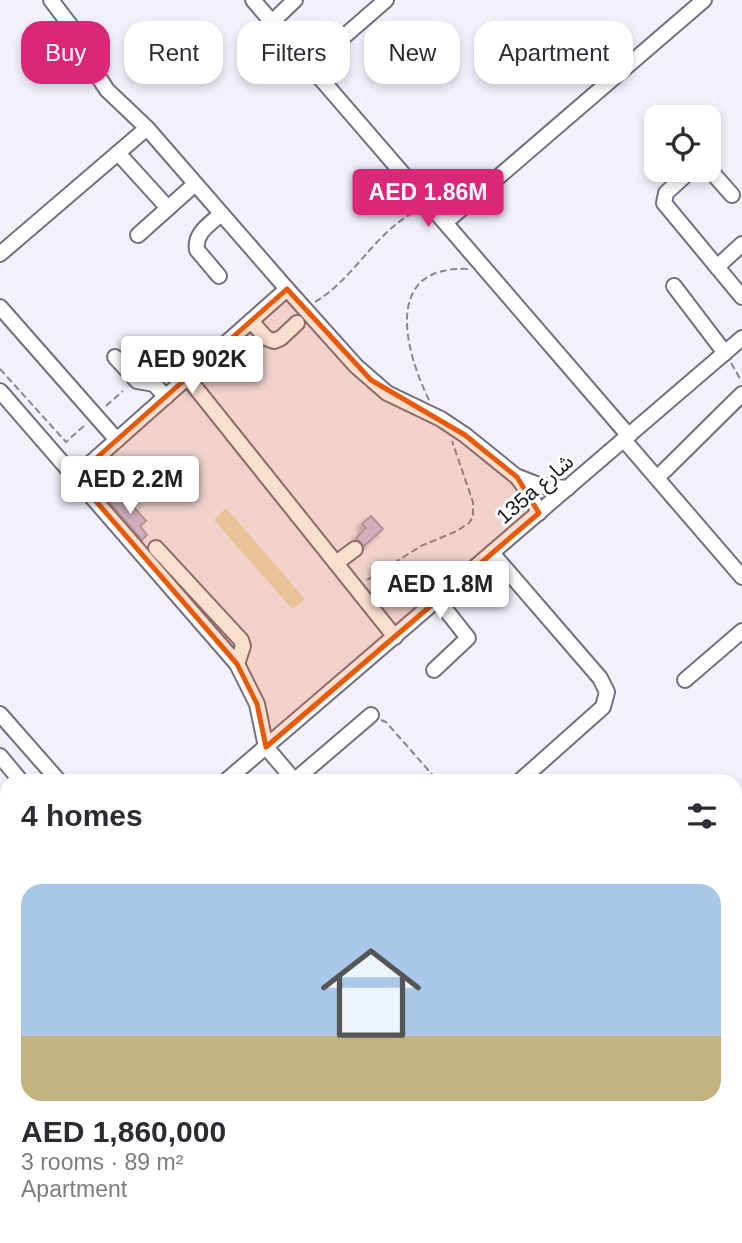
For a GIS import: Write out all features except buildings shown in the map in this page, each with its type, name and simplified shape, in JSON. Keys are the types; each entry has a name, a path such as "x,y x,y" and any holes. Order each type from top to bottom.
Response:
{"street":[{"path":"51,0 83,42 101,82 147,128 286,289 371,380 387,393 441,419 465,435 516,477 530,494 539,513"},
{"path":"253,0 271,21"},
{"path":"273,21 295,0"},
{"path":"350,31 386,0"},
{"path":"446,222 704,0"},
{"path":"326,84 446,222 742,577"},
{"path":"0,254 147,128"},
{"path":"118,153 168,208"},
{"path":"678,182 666,193 664,203 742,298"},
{"path":"720,182 732,195"},
{"path":"138,235 195,184"},
{"path":"219,276 196,245 199,235 221,214"},
{"path":"717,267 742,244"},
{"path":"674,286 725,353"},
{"path":"75,477 286,289"},
{"path":"0,307 117,440"},
{"path":"251,321 266,338 274,341 278,341 297,323"},
{"name":"135a شارع","path":"234,774 742,338"},
{"path":"116,357 136,381 154,384 166,397"},
{"path":"187,377 395,637"},
{"path":"0,391 237,664 257,704 266,747 290,774"},
{"path":"657,478 742,394"},
{"path":"516,477 541,486 568,488"},
{"path":"156,548 242,640 243,646 237,664"},
{"path":"336,564 355,550"},
{"path":"492,554 600,678 607,692 603,707 528,774"},
{"path":"434,670 468,638 438,600"},
{"path":"685,680 742,631"},
{"path":"0,714 53,774"},
{"path":"302,774 371,715"},
{"path":"0,755 15,774"}],"path":[{"path":"304,308 343,280 387,231 430,204"},
{"path":"725,353 742,383"},
{"path":"0,369 65,442 123,391"},
{"path":"371,715 386,722 432,774"}],"highlighted area":[{"path":"287,289 371,380 465,435 517,477 539,513 266,747 257,704 237,664 75,477"}],"shaded area":[{"path":"226,508 305,599 292,609 214,520"}]}
